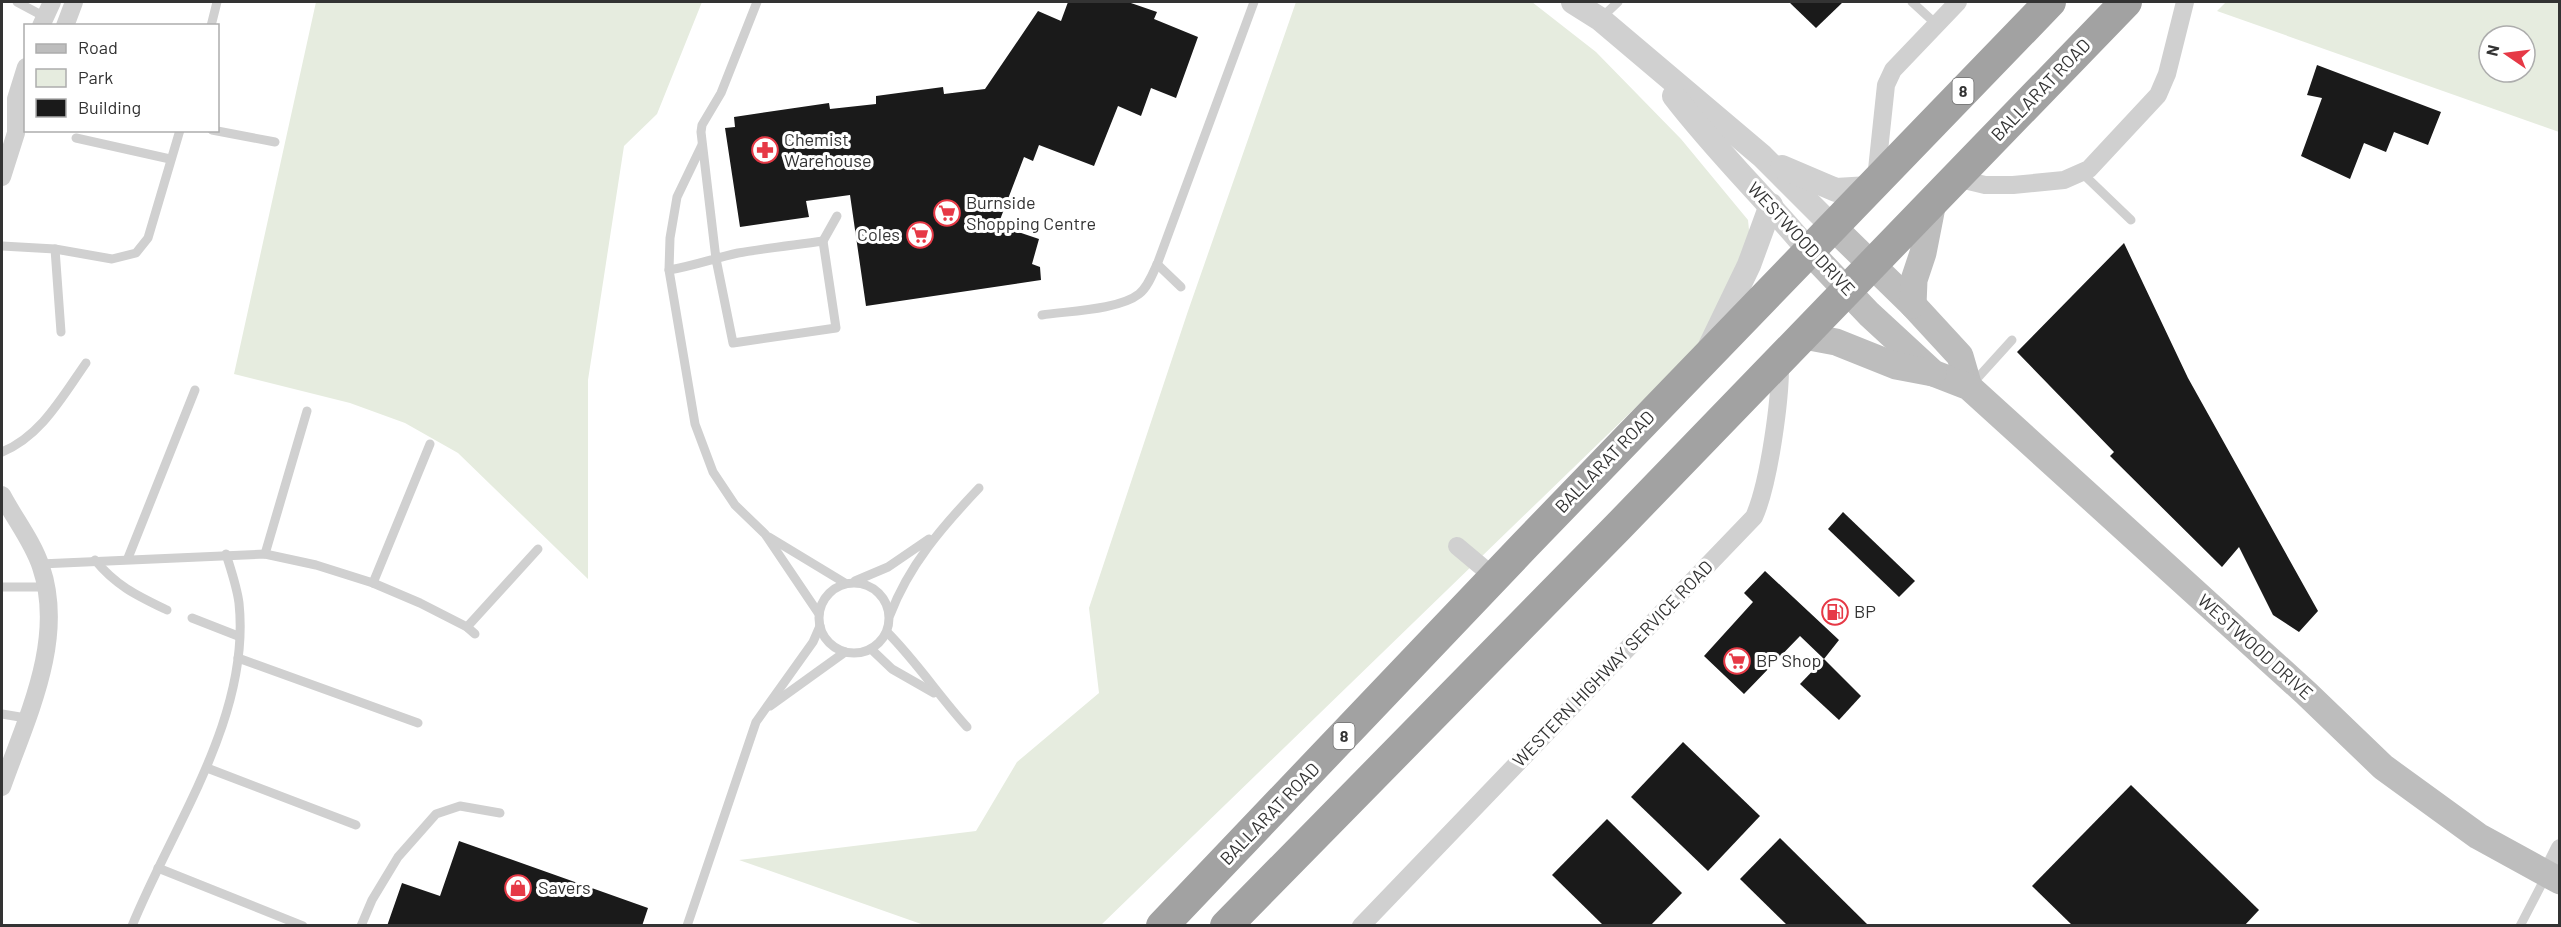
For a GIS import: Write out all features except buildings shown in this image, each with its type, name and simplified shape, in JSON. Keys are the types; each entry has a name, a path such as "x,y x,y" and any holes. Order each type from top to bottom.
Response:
{"highway":[{"name":"BALLARAT ROAD","path":"1162,926 1494,577 2050,2"},
{"name":"BALLARAT ROAD","path":"1226,926 1804,336 2126,2"}],"main road":[{"path":"1913,305 1914,280 1923,254 1933,202"},
{"name":"WESTWOOD DRIVE","path":"1833,227 1913,305 1960,356 1970,387"},
{"name":"WESTWOOD DRIVE","path":"1810,252 1869,314 1933,373 1970,387 2384,767 2478,836 2553,877"},
{"path":"1804,336 1847,346 1896,366 1933,373"}],"street":[{"path":"66,24 74,2"},
{"name":"WESTWOOD DRIVE","path":"1573,2 1600,19 1653,67 1762,156 1833,227"},
{"path":"1762,156 1796,175 1836,189 1873,185 1886,85 1893,70 1958,2"},
{"path":"1956,178 1985,185 2004,186 2053,182 2082,173 2096,162 2158,95 2167,74 2185,2"},
{"name":"WESTWOOD DRIVE","path":"1653,67 1699,128 1810,252"},
{"path":"2,177 16,133 24,78"},
{"path":"1704,360 1749,265 1771,206"},
{"name":"WESTERN HIGHWAY SERVICE ROAD","path":"1361,926 1754,517 1764,485 1780,381 1780,360"},
{"path":"2,495 40,564 48,587 49,626 38,685 2,787"},
{"path":"1457,546 1494,577"},
{"path":"2553,877 2559,848"}],"lane":[{"path":"16,2 46,15"},
{"path":"212,24 217,2"},
{"path":"735,354 716,259 702,145 702,125 721,93 757,2"},
{"path":"1042,315 1130,299 1147,284 1157,264 1254,2"},
{"path":"1600,19 1618,2"},
{"path":"1912,2 1936,24"},
{"path":"219,131 274,142"},
{"path":"2,246 55,249 112,259 136,253 148,238 179,132"},
{"path":"76,138 170,159"},
{"path":"702,145 677,197 671,228 669,270 695,424 701,447 713,472 735,505 765,534 819,614"},
{"path":"2082,173 2131,220"},
{"path":"733,343 836,328 823,242 837,216"},
{"path":"669,270 716,259 823,242"},
{"path":"55,249 60,332"},
{"path":"1157,264 1181,287"},
{"path":"1970,387 2012,340"},
{"path":"2,452 22,444 41,425 86,363"},
{"path":"128,558 195,390"},
{"path":"266,554 307,411"},
{"path":"373,583 430,444"},
{"path":"934,535 888,567 827,595 819,614 820,626 829,642 845,652 854,653 871,649 887,632 889,616 905,580 934,535 979,488"},
{"path":"765,534 849,583 877,590 887,605 889,616"},
{"path":"467,627 538,549"},
{"path":"132,926 207,768 230,700 238,658 239,603 226,554"},
{"path":"40,564 128,558 266,554 316,565 373,583 420,603 467,627 475,634"},
{"path":"95,560 109,578 126,591 167,610"},
{"path":"2,587 48,587"},
{"path":"192,618 238,636"},
{"path":"687,926 751,736 764,711 813,642 820,626"},
{"path":"887,632 908,653 938,695 967,727"},
{"path":"871,649 892,669 938,695"},
{"path":"764,711 845,652"},
{"path":"238,658 417,723"},
{"path":"2,714 26,718"},
{"path":"207,768 356,825"},
{"path":"361,926 372,900 398,857 436,814 460,806 500,813"},
{"path":"158,868 303,926"},
{"path":"2520,926 2553,877"}],"green space":[{"path":"316,2 702,2 657,114 624,146 588,380 588,579 458,453 405,423 350,403 234,374"},
{"path":"1296,2 1532,2 1596,52 1681,139 1748,220 1750,240 1741,270 1695,350 1101,925 924,925 739,860 976,831 1017,762 1099,693 1089,608 1188,311"},
{"path":"2226,2 2559,2 2559,132 2217,11"}],"place":[{"name":"Chemist Warehouse","path":"765,150"},
{"name":"Burnside Shopping Centre","path":"947,213"},
{"name":"Coles","path":"920,235"},
{"name":"BP","path":"1835,612"},
{"name":"BP Shop","path":"1737,661"},
{"name":"Savers","path":"518,888"}]}
